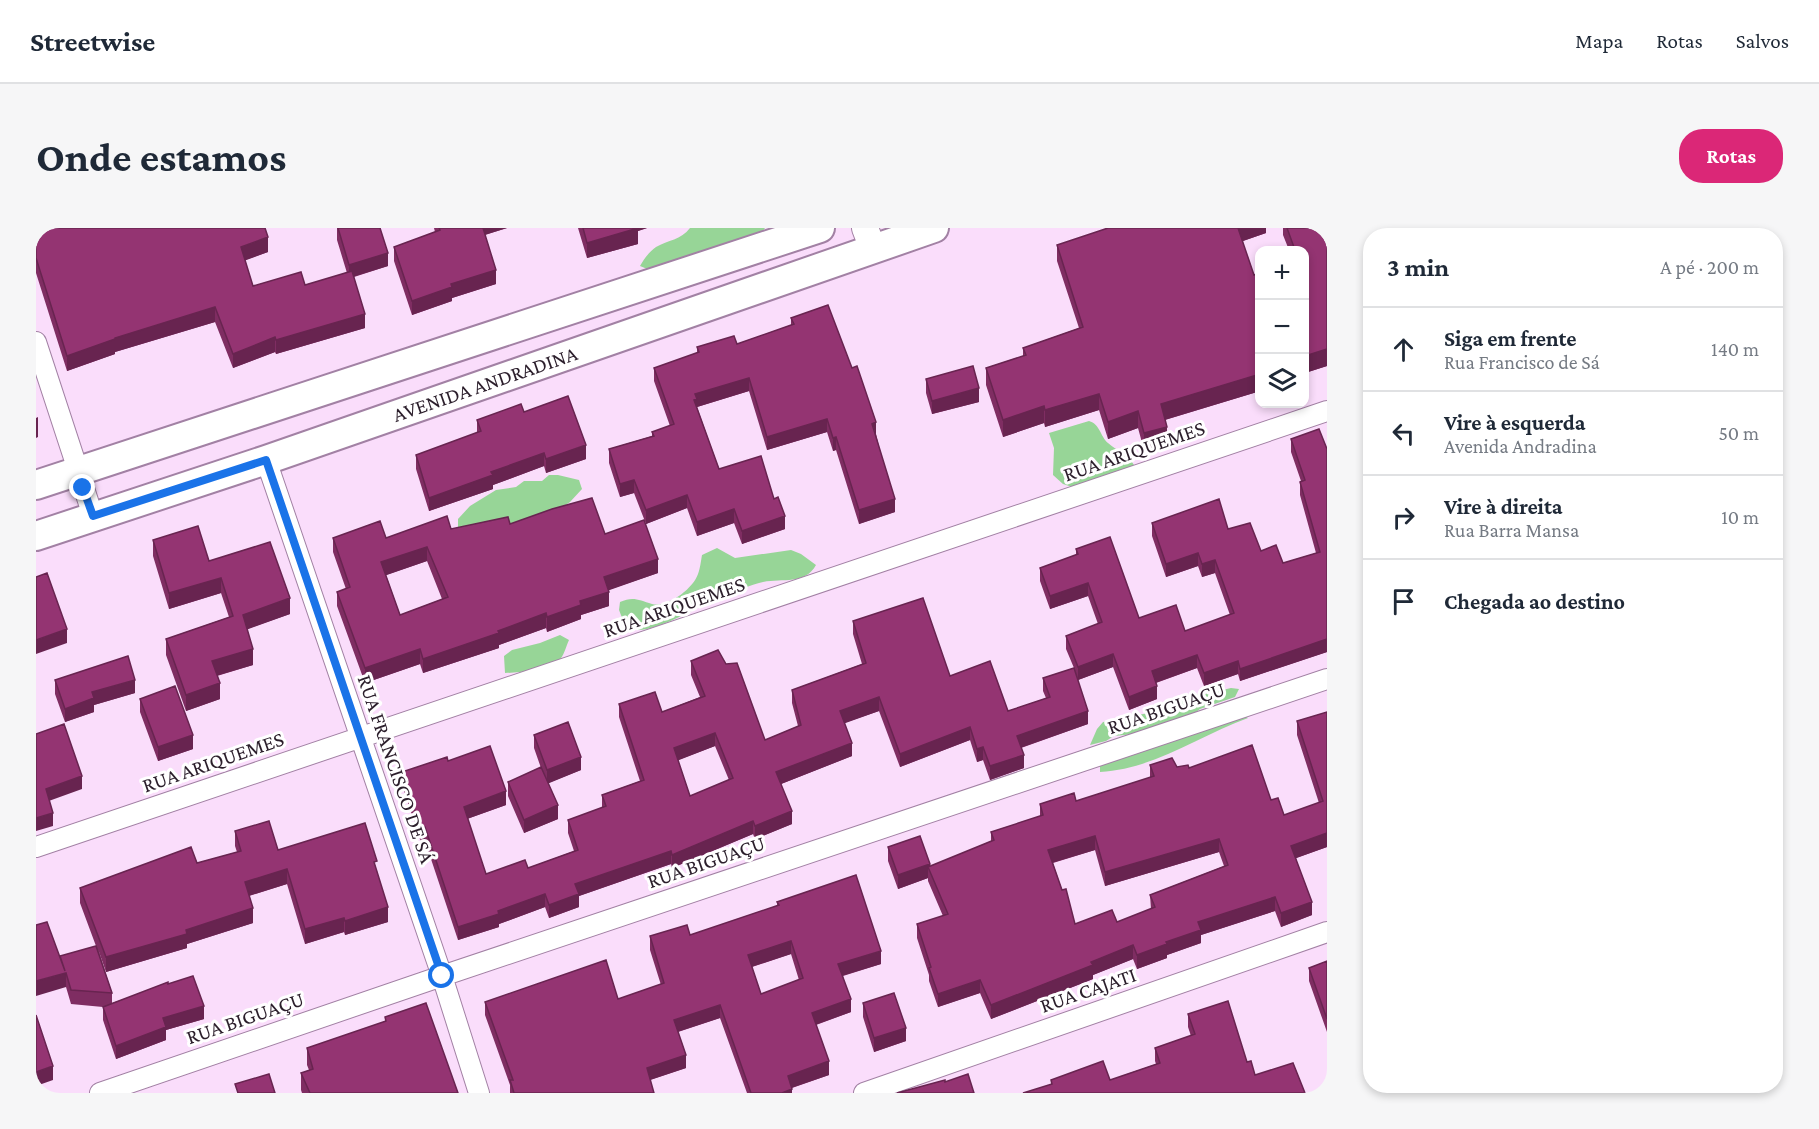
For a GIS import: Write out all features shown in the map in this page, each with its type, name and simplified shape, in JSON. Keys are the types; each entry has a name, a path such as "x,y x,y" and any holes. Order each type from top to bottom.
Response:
{"main road":[{"name":"AVENIDA ANDRADINA","path":"36,485 820,228"},
{"name":"AVENIDA ANDRADINA","path":"36,536 266,460 869,238 934,228"}],"street":[{"path":"36,342 93,516"},
{"name":"RUA ARIQUEMES","path":"36,847 1327,411"},
{"name":"RUA FRANCISCO DE SÁ","path":"266,460 442,976 479,1093"},
{"name":"RUA BIGUAÇU","path":"100,1093 1327,679"},
{"name":"RUA CAJATI","path":"864,1093 1327,932"}],"green space":[{"path":"690,228 765,228 759,236 657,273 640,266 656,247 678,237"},
{"path":"1089,421 1095,425 1108,443 1125,455 1134,465 1131,468 1072,487 1063,484 1053,475 1054,448 1049,433"},
{"path":"549,475 579,480 582,489 561,508 502,529 458,528 458,519 470,506 496,490 516,487 524,481 542,481"},
{"path":"717,548 735,558 791,550 816,565 806,576 748,586 661,625 648,629 626,628 619,610 620,602 632,599 658,604 672,600 691,586 695,580 702,555"},
{"path":"560,635 569,640 558,661 540,668 505,673 504,656 512,650"},
{"path":"1231,688 1239,689 1235,697 1200,709 1191,716 1160,725 1153,730 1114,736 1106,741 1090,745 1103,722 1148,713 1185,695 1205,694"},
{"path":"1240,713 1248,718 1176,751 1139,765 1100,772 1100,759"}],"building":[{"path":"36,228 265,228 268,237 241,247 253,286 301,272 305,285 352,271 365,314 276,340 275,337 233,354 215,307 115,338 67,356 36,258"},
{"path":"338,228 380,228 388,253 349,265"},
{"path":"439,228 483,228 496,270 451,284 452,287 412,301 394,247 440,230"},
{"path":"583,228 638,228 587,243"},
{"path":"1108,228 1238,228 1255,275 1255,376 1161,404 1167,427 1144,433 1138,411 1108,422 1099,394 1045,410 1044,406 1003,420 986,368 1026,355 1023,348 1083,327 1057,245"},
{"path":"1287,228 1327,228 1327,349 1309,355 1309,246 1294,246"},
{"path":"828,305 852,368 857,366 876,422 872,424 895,499 859,510 836,437 833,438 827,419 767,437 749,378 695,394 697,399 694,400 719,469 761,456 774,499 778,497 785,516 742,531 734,509 697,522 687,495 646,510 634,480 620,484 609,449 654,436 652,432 674,424 654,368 699,352 697,347 734,336 737,344 794,324 791,318"},
{"path":"973,366 979,388 932,401 926,379"},
{"path":"568,396 586,445 546,459 544,453 491,472 493,475 429,498 416,455 481,431 477,420 521,404 524,412"},
{"path":"1319,429 1327,449 1327,639 1240,669 1238,661 1204,673 1197,655 1152,671 1157,686 1129,697 1113,654 1078,667 1066,636 1102,622 1088,583 1050,596 1040,568 1078,554 1076,549 1110,537 1139,618 1176,605 1185,631 1234,613 1215,560 1202,564 1198,553 1166,564 1152,523 1219,499 1228,529 1250,523 1261,551 1276,545 1283,563 1320,552 1300,482 1305,480 1291,439"},
{"path":"592,498 605,534 644,520 658,559 604,577 609,592 580,601 581,605 547,617 546,613 498,631 499,633 423,659 420,649 365,668 337,592 350,587 333,538 380,521 386,538 447,516 451,529 508,517 510,524","holes":["427,547 448,597 400,615 381,562"]},
{"path":"198,526 209,561 270,542 290,598 243,615 253,649 212,661 220,683 186,695 166,639 233,616 221,578 169,593 153,540"},
{"path":"47,573 67,629 36,640 36,577"},
{"path":"923,598 950,676 990,661 1008,711 1050,697 1043,678 1074,668 1088,711 1017,736 1024,755 990,766 983,747 977,749 970,727 900,754 879,697 840,711 852,743 776,772 792,811 755,826 753,821 672,855 671,851 575,884 579,894 549,905 545,894 498,911 499,914 458,927 425,827 421,829 402,772 447,757 448,761 490,746 506,791 464,807 486,874 525,860 528,868 578,850 568,820 606,806 602,795 644,780 619,704 655,692 662,712 705,696 691,661 718,650 726,664 737,663 765,740 801,725 792,690 866,663 853,621","holes":["715,733 733,778 690,796 674,748"]},
{"path":"128,656 135,680 92,692 94,698 65,709 55,680"},
{"path":"175,686 193,735 158,747 140,699"},
{"path":"1327,712 1327,833 1291,846 1312,902 1281,913 1275,897 1198,922 1201,930 1137,955 1133,945 1091,962 1093,965 991,1005 980,980 938,994 917,924 948,914 928,867 994,840 991,832 1043,815 1040,804 1074,793 1076,801 1154,776 1150,765 1172,758 1177,767 1188,765 1189,768 1252,745 1271,800 1278,798 1284,815 1323,801 1297,721","holes":["1095,836 1105,872 1219,839 1228,865 1150,895 1155,907 1117,922 1112,910 1075,924 1066,889 1062,890 1048,850"]},
{"path":"568,722 581,757 547,770 534,735"},
{"path":"64,724 82,776 46,789 53,813 36,818 36,734"},
{"path":"541,767 558,805 524,820 508,782"},
{"path":"269,821 278,850 365,823 388,907 345,921 344,918 305,929 287,869 245,882 253,908 186,930 187,934 106,957 80,888 191,847 197,863 241,851 235,831"},
{"path":"920,836 930,864 898,875 888,847"},
{"path":"856,875 881,951 838,964 851,999 812,1013 829,1061 788,1076 792,1089 782,1093 751,1093 720,1005 674,1020 686,1055 647,1068 654,1093 514,1093 510,1080 513,1080 485,1002 606,960 618,999 664,983 650,936 687,925 690,935 779,905 777,902","holes":["791,941 803,978 761,994 748,955"]},
{"path":"47,922 65,971 60,956 96,946 112,993 71,990 66,973 36,981 36,925"},
{"path":"1327,961 1327,1019 1309,968"},
{"path":"193,976 204,1006 163,1018 166,1027 116,1046 103,1007 168,982 168,984"},
{"path":"894,993 906,1028 874,1038 863,1003"},
{"path":"1228,1001 1247,1062 1251,1061 1255,1075 1293,1063 1305,1093 1023,1093 1052,1084 1051,1080 1103,1061 1110,1080 1160,1063 1155,1048 1195,1034 1188,1014"},
{"path":"426,1003 458,1093 310,1093 301,1073 313,1069 307,1048 386,1021 385,1017"},
{"path":"36,1015 53,1066 36,1072"},
{"path":"269,1074 275,1093 238,1093 235,1084"},
{"path":"968,1074 974,1093 897,1093 945,1080 945,1082"}],"route":[{"path":"83,488 93,516 266,460 442,976"}]}
